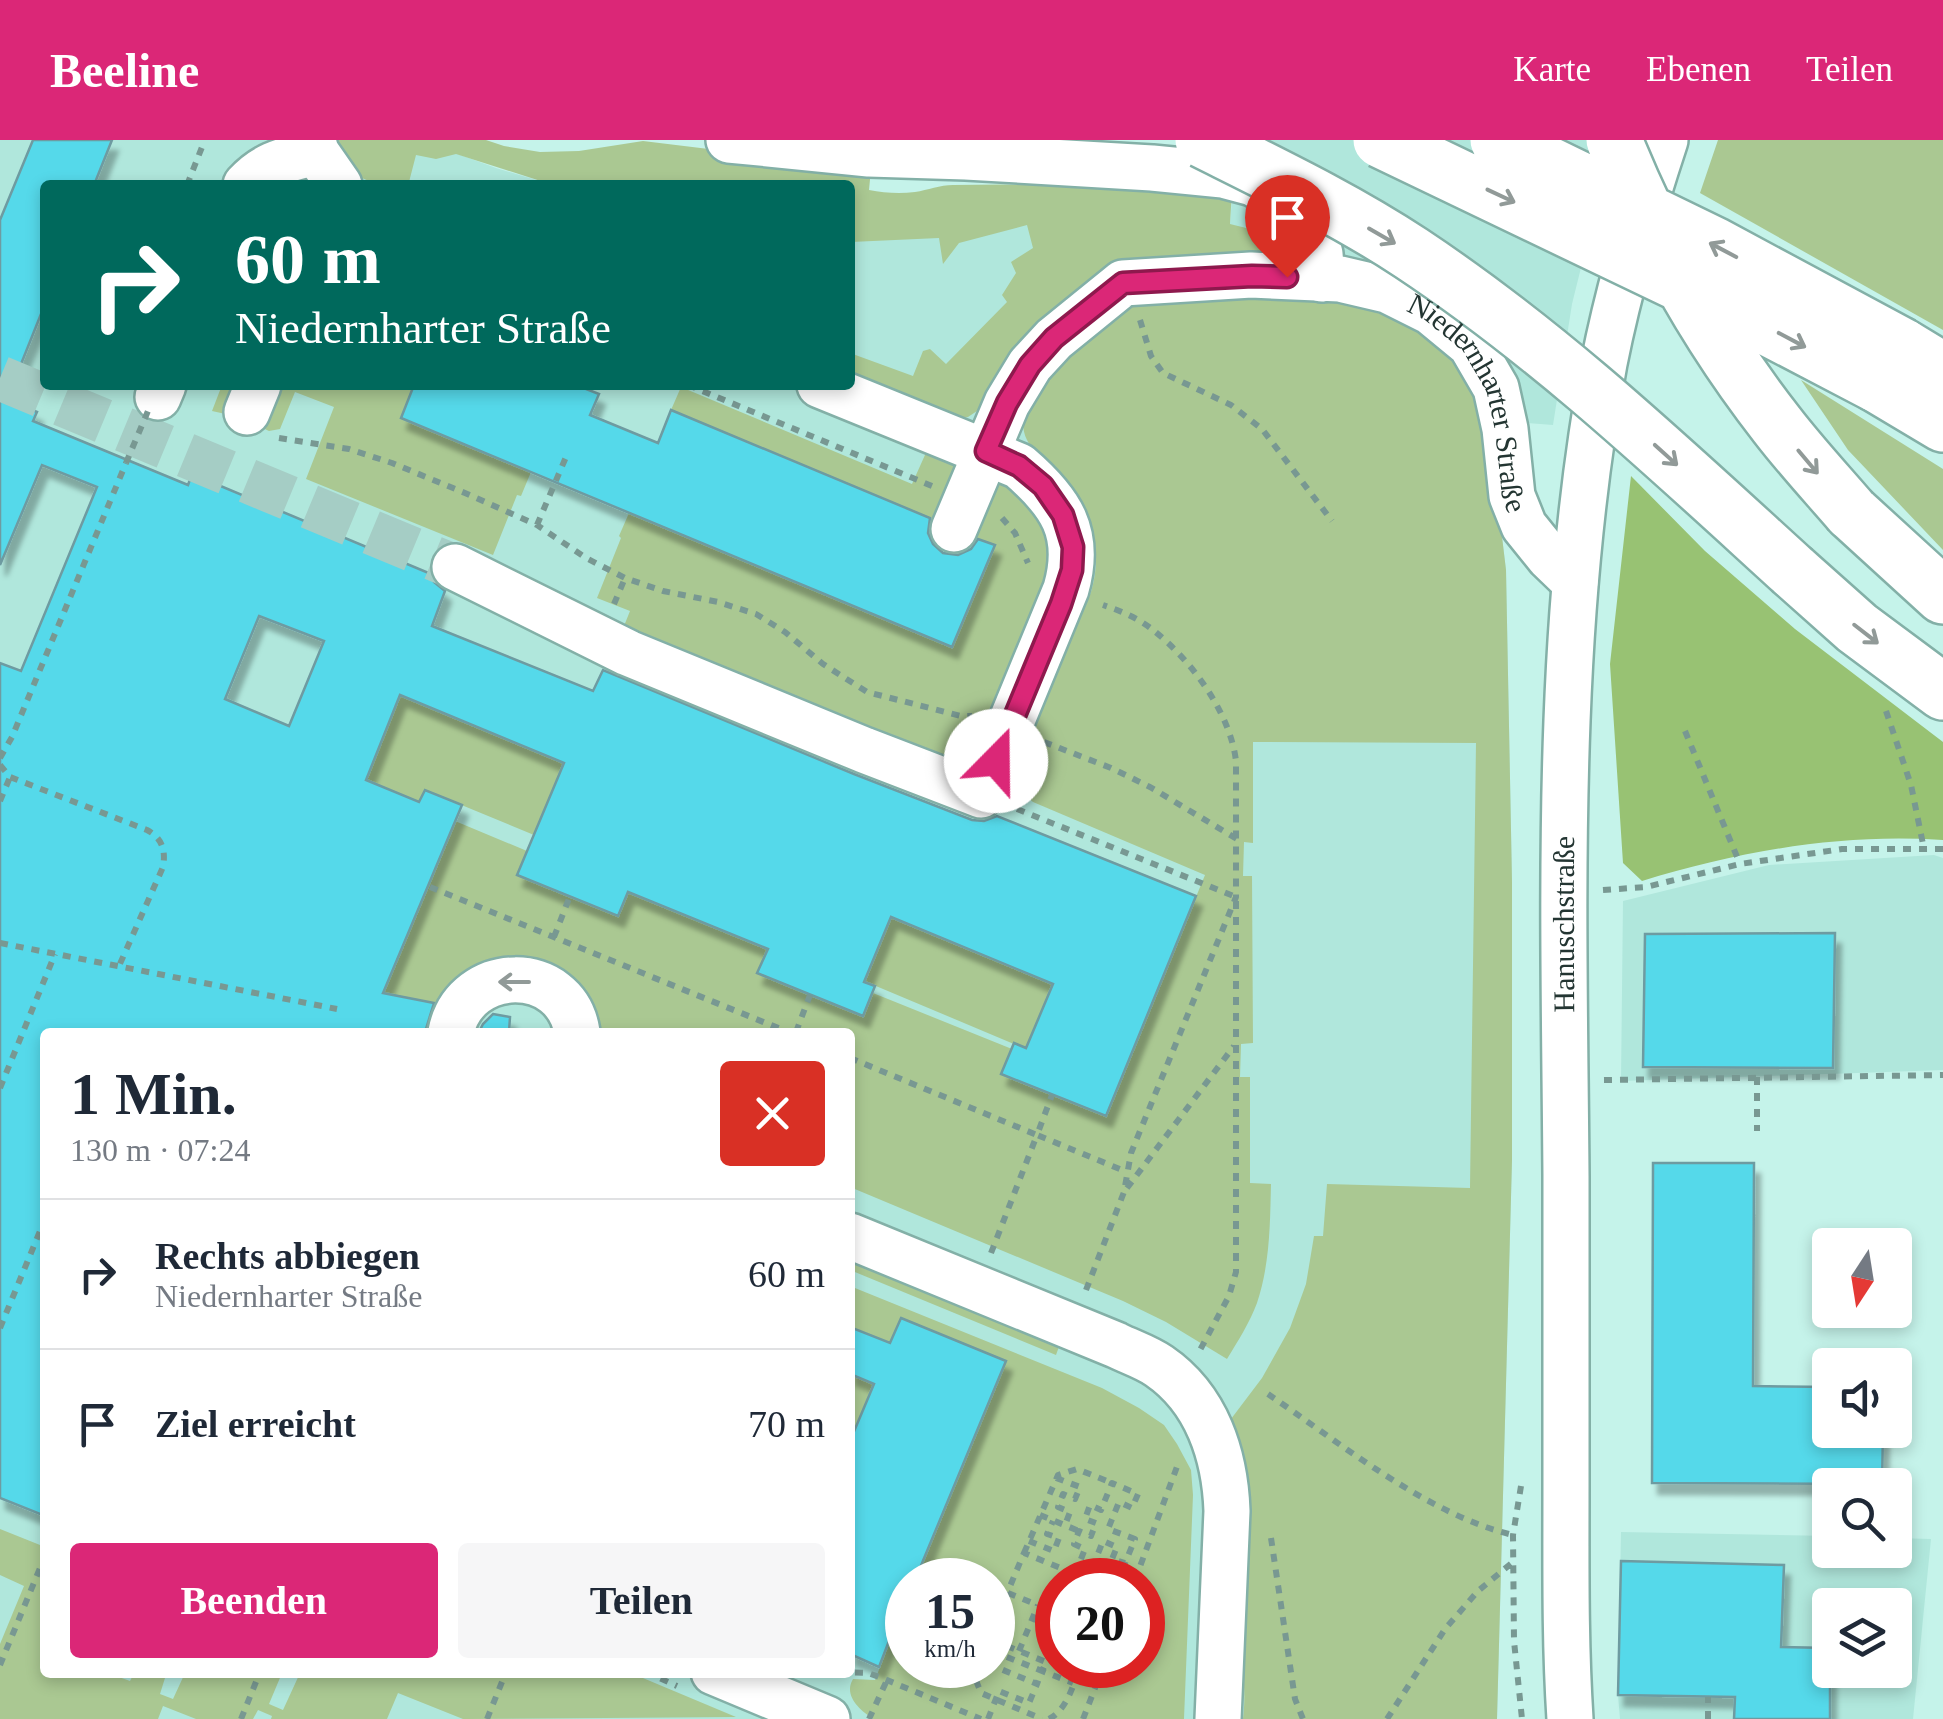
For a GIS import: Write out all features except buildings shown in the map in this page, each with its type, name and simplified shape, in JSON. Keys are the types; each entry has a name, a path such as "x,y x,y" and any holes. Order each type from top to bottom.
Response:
{"highway":[{"path":"1203,140 1304,191 1410,252 1490,310 1591,388 1857,628 1943,692"},
{"path":"1380,140 1701,293 1907,367"},
{"path":"1498,140 1714,245 1907,367 1943,424"},
{"path":"1614,140 1666,256 1712,332 1776,424 1850,512 1943,596"}],"street":[{"path":"729,140 812,150 1223,175 1252,183 1304,218 1315,236 1322,278"},
{"name":"Hanuschstraße","path":"1570,1719 1564,909 1565,756 1575,582 1604,362 1634,234 1665,140"},
{"path":"251,180 270,164 322,159"},
{"name":"Niedernharter Straße","path":"1123,283 1252,276 1340,279 1387,290 1432,312 1471,345 1496,388 1512,496 1524,526 1575,582"},
{"path":"960,515 1007,403 1030,365 1054,338 1123,283"},
{"path":"455,567 613,646 981,795 1072,570 1073,547 1063,515 1043,486 1019,466 833,390"},
{"path":"452,1028 460,1007 472,994 487,984 507,979 526,980 550,990 565,1004 576,1028"},
{"path":"855,1238 1116,1345 1158,1366 1198,1406 1209,1424 1226,1476 1218,1719"},
{"path":"729,1678 828,1719"}],"path":[{"path":"189,180 202,147"},
{"path":"1123,283 1135,301 1151,356 1163,373 1231,406 1262,429 1332,521"},
{"path":"698,390 960,515 997,514 1015,533 1031,570"},
{"path":"119,966 162,867 160,840 146,830 10,777 0,761 156,398"},
{"path":"260,411 500,507 625,578 756,614 866,692 984,718"},
{"path":"537,525 566,457"},
{"path":"1088,598 1154,630 1186,663 1214,701 1233,740 1237,839 1236,1272 1229,1296 1199,1352"},
{"path":"1882,695 1911,784 1924,849"},
{"path":"1685,731 1740,864"},
{"path":"1038,739 1150,787 1237,839"},
{"path":"0,801 10,777"},
{"path":"981,795 1236,897"},
{"path":"1598,900 1598,890 1646,887 1740,864 1842,849 1943,849"},
{"path":"430,886 778,1028"},
{"path":"534,983 570,896"},
{"path":"1084,1293 1124,1192 1130,1153 1236,897"},
{"path":"0,942 337,1009"},
{"path":"0,1088 55,954"},
{"path":"798,1028 810,995"},
{"path":"1124,1192 1235,1045"},
{"path":"855,1060 1127,1172"},
{"path":"1601,1095 1602,1080 1943,1076"},
{"path":"1757,1077 1757,1131"},
{"path":"977,1288 1052,1094"},
{"path":"0,1328 4,1310 40,1230"},
{"path":"1268,1394 1435,1504 1486,1529 1513,1536"},
{"path":"1143,1558 1179,1462"},
{"path":"1015,1574 1056,1478 1064,1471 1077,1469 1138,1494 1132,1508 1119,1502 1108,1528 1135,1539 1126,1558"},
{"path":"1056,1478 1080,1487 1075,1499 1063,1494 1058,1506 1070,1512 1065,1525"},
{"path":"1522,1482 1513,1536 1514,1641 1522,1719"},
{"path":"1040,1515 1092,1536 1096,1523 1085,1519 1090,1505 1101,1510 1112,1483"},
{"path":"1030,1541 1054,1551 1059,1538 1048,1534 1053,1521"},
{"path":"1079,1531 1074,1544 1085,1549 1081,1558"},
{"path":"1270,1534 1302,1719"},
{"path":"1096,1558 1103,1542 1117,1547 1112,1558"},
{"path":"1024,1553 1036,1558"},
{"path":"1387,1719 1445,1629 1478,1590 1514,1562"},
{"path":"0,1664 40,1568"},
{"path":"1020,1650 1035,1611"},
{"path":"1015,1648 1035,1657"},
{"path":"855,1673 885,1679"},
{"path":"241,1719 258,1678"},
{"path":"487,1719 504,1678"},
{"path":"870,1719 885,1685"},
{"path":"907,1688 984,1719 999,1691 1029,1703 1035,1688"},
{"path":"978,1688 995,1700 1046,1719 1063,1708 1071,1688"},
{"path":"1083,1719 1095,1688"},
{"path":"1708,1697 1708,1719"}],"shaded area":[{"path":"0,140 420,140 536,180 40,180 40,390 855,390 855,234 971,223 1230,224 1233,185 1245,140 1620,140 1603,179 1572,304 1553,425 1488,420 1506,570 1512,1160 1497,1719 0,1719"},
{"path":"339,140 486,140 540,152 579,151 643,141 871,169 869,190 892,193 948,185 1232,191 1230,224 1265,236 1292,262 1164,262 983,407 957,419 855,382 855,355 913,376 923,351 930,349 946,364 1007,302 1002,295 1016,273 1011,262 1033,248 1027,225 959,243 943,264 939,238 855,242 855,180 537,180 456,154 436,159 416,155 410,180 367,180 354,174 337,148"},
{"path":"1718,140 1943,140 1943,330 1700,193"},
{"path":"1342,294 1442,339 1488,420 1506,570 1512,882 1512,1160 1497,1719 1243,1719 1230,1431 1231,1419 1262,1378 1290,1328 1306,1284 1314,1236 1323,1236 1327,1184 1470,1188 1476,743 1253,742 1253,843 1244,842 1243,876 1252,876 1253,1043 1241,1044 1240,1077 1250,1077 1250,1183 1271,1184 1270,1214 1267,1259 1257,1303 1227,1359 1123,1301 855,1189 855,1028 594,1028 582,997 440,1004 383,993 455,821 527,851 518,875 617,916 628,892 768,949 758,974 862,1016 873,993 1012,1049 1002,1074 1106,1116 1205,875 1033,802 1021,786 1018,767 1091,592 1096,556 1083,511 1035,452 1023,422 1028,404 1044,379 1133,301 1157,296"},
{"path":"1801,380 1943,469 1943,550 1848,450"},
{"path":"220,390 412,390 401,418 531,472 521,496 517,495 493,555 306,479 334,407 295,392 280,429 269,431 239,417 212,411"},
{"path":"680,390 688,390 912,484 929,446 1023,490 1048,533 1050,559 1043,586 970,750 951,760 622,631 630,611 597,598 629,513 952,647 995,546 671,410"},
{"path":"400,695 564,763 534,835 425,790 419,803 366,780"},
{"path":"1934,855 1943,858 1943,1070 1621,1081 1623,901 1769,865"},
{"path":"891,917 1053,984 1026,1049 864,981"},
{"path":"855,1256 1061,1341 1056,1355 855,1272"},
{"path":"855,1288 1102,1388 1164,1425 1191,1470 1193,1495 1184,1719 873,1719 858,1707 850,1691 853,1679 875,1680 885,1654 885,1688 1015,1688 1015,1558 924,1558 1006,1362 901,1318 890,1343 855,1329"},
{"path":"855,1376 873,1384 855,1429"},
{"path":"0,1529 40,1545 40,1678 165,1678 160,1694 173,1699 183,1678 280,1678 269,1704 283,1710 298,1678 643,1678 736,1717 463,1719 398,1693 387,1719 271,1719 272,1716 258,1710 253,1719 196,1719 163,1706 158,1719 0,1719 0,1644 24,1586 0,1575"},
{"path":"1621,1532 1812,1536 1812,1568 1912,1568 1912,1538 1931,1539 1913,1719 1620,1719"}],"green space":[{"path":"1631,476 1705,551 1795,629 1943,742 1943,840 1867,839 1791,847 1716,861 1642,881 1623,863 1610,664"}],"tunnel":[{"path":"0,378 455,567"}],"route":[{"path":"996,761 1061,604 1072,570 1073,547 1063,515 1043,486 1019,466 986,451 1007,403 1030,365 1054,338 1123,283 1287,277"}]}
